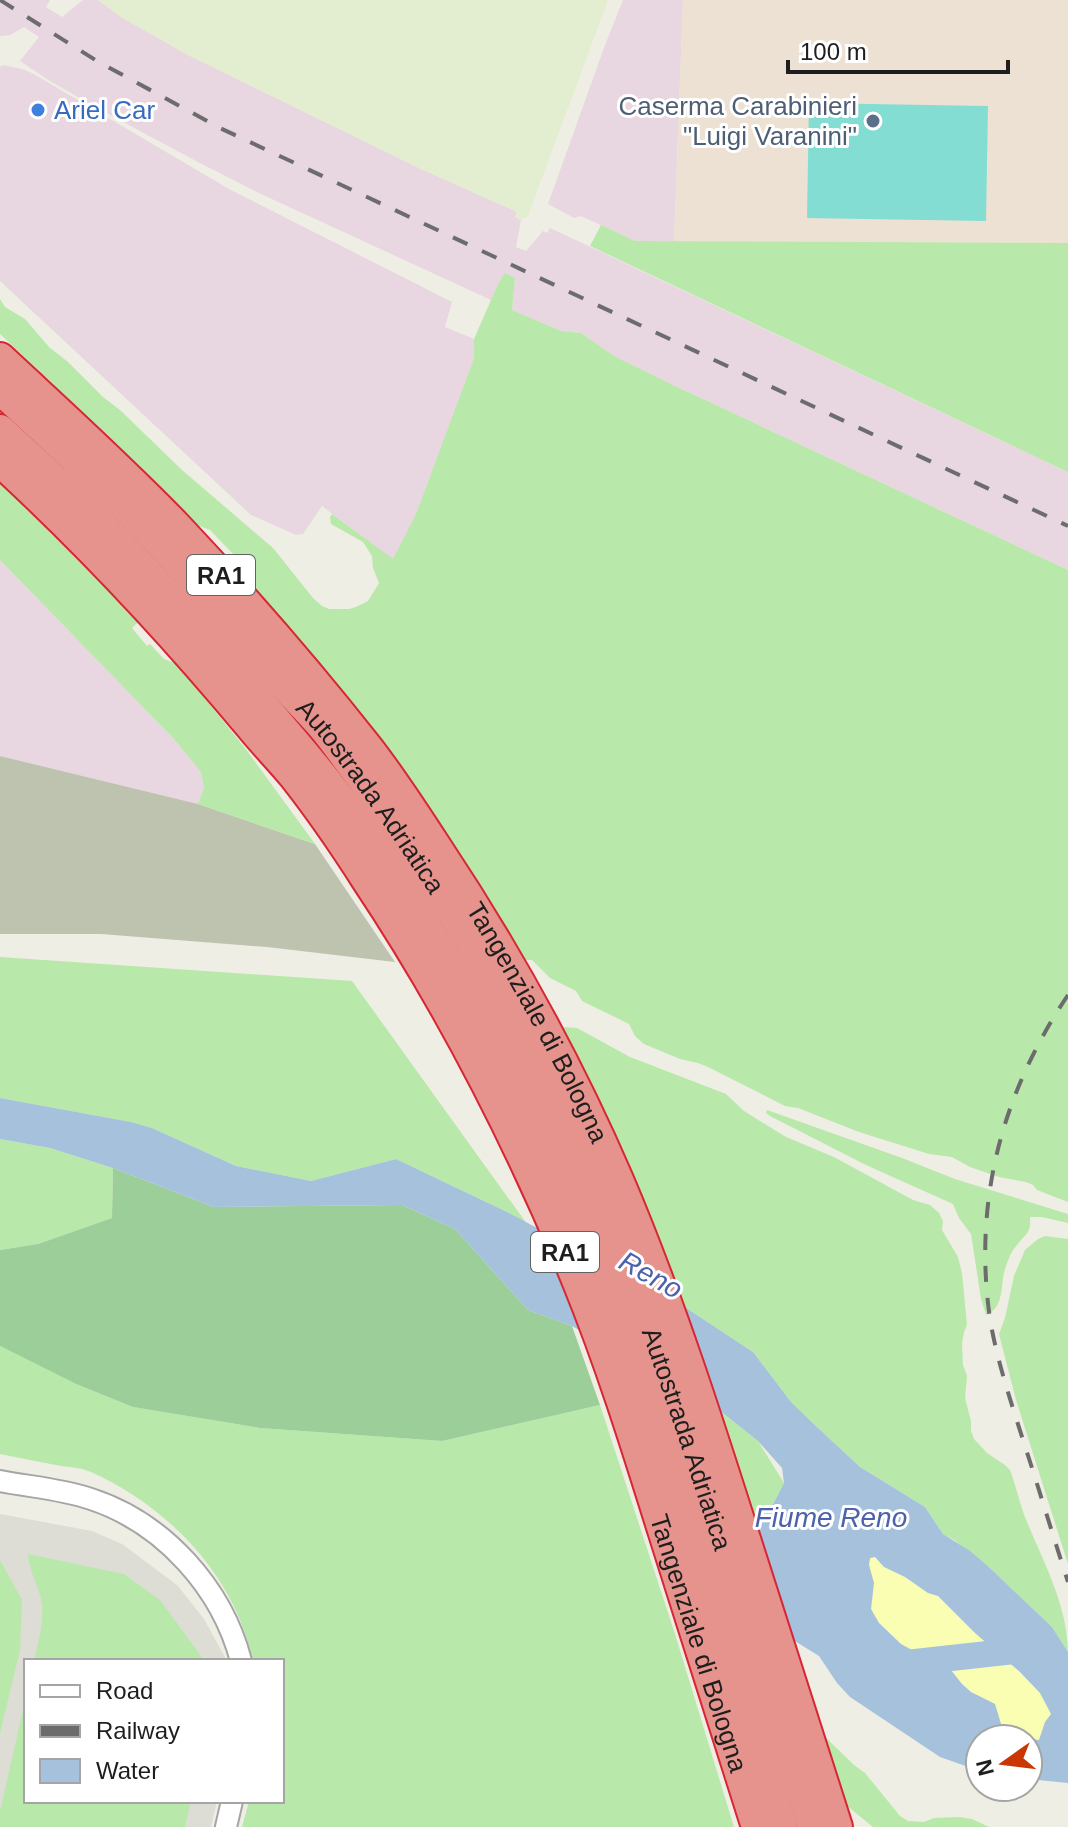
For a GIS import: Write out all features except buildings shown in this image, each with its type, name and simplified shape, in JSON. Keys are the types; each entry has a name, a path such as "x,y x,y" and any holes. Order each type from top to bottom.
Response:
{"highway":[{"name":"Tangenziale di Bologna","path":"0,358 126,476 233,587 370,750 480,915 537,1014 582,1101 649,1257 688,1363 837,1827"},
{"name":"Autostrada Adriatica","path":"0,389 112,495 195,581 327,732 377,800 465,936 507,1009 584,1162 648,1319 810,1818"},
{"name":"Autostrada Adriatica","path":"0,430 136,560 224,658 333,790 377,851 468,996 509,1070 546,1147 612,1302 667,1462 782,1827"},
{"name":"Tangenziale di Bologna","path":"0,461 121,578 293,775 385,907 472,1053 510,1129 579,1284 608,1363 757,1827"}],"street":[{"path":"0,1481 69,1492 122,1512 143,1524 165,1541 201,1578 228,1623 240,1659"},
{"path":"226,1827 232,1803"}],"shaded area":[{"path":"0,0 50,0 46,7 62,17 83,0 98,0 121,17 188,55 421,169 517,212 515,217 521,220 516,247 526,251 543,231 547,233 550,228 1068,472 1068,570 673,385 614,356 581,333 561,331 512,310 515,278 498,284 491,300 196,161 99,109 20,61 39,37 24,27 10,35 0,36"},
{"path":"98,0 608,0 528,216 521,220 515,217 517,212 421,169 188,55 121,17"},
{"path":"623,0 683,0 674,241 635,241 581,216 574,218 548,204"},
{"name":"Caserma Carabinieri \"Luigi Varanini\"","path":"683,0 1068,0 1068,243 674,241"},
{"path":"3,65 32,73 229,189 452,302 445,327 474,339 474,358 416,514 393,560 322,506 303,534 296,535 251,515 0,281 0,67"},
{"path":"809,103 988,106 986,221 807,218"},
{"path":"601,225 635,241 1068,243 1068,472 590,246"},
{"path":"505,273 515,278 512,310 561,331 581,333 614,356 673,385 1068,570 1068,1202 1037,1190 1026,1182 999,1177 952,1157 929,1154 785,1106 708,1067 644,1044 629,1024 582,1001 576,991 550,978 532,960 520,960 330,678 233,562 237,558 210,530 197,525 134,460 0,334 0,299 5,307 25,319 49,347 182,470 273,548 322,606 349,609 368,601 379,583 372,556 363,542 331,524 330,517 332,514 393,559 416,514 474,358 474,339"},
{"path":"0,483 139,621 132,628 147,646 150,644 164,659 177,664 245,748 315,844 198,804 204,788 201,772 174,739 0,560"},
{"path":"0,560 174,739 201,772 204,788 198,804 0,756"},
{"path":"0,756 198,804 315,844 395,962 267,947 101,934 0,934"},
{"path":"0,957 352,981 527,1224 396,1159 311,1181 236,1166 152,1128 131,1122 0,1098"},
{"path":"564,1027 577,1028 630,1057 726,1094 744,1111 786,1137 834,1157 913,1200 930,1205 939,1213 943,1221 942,1230 958,1257 962,1273 967,1325 962,1344 963,1365 967,1376 965,1398 971,1431 987,1453 1010,1470 1025,1517 1059,1600 1068,1652 1052,1627 990,1568 943,1534 925,1507 860,1467 818,1428 791,1402 753,1352 680,1304 560,1032"},
{"path":"767,1110 955,1179 1068,1214 1068,1223 1030,1217 1029,1230 1007,1263 999,1301 986,1315 971,1234 953,1204 866,1165 770,1116"},
{"path":"0,1139 50,1148 113,1168 112,1218 38,1244 0,1250"},
{"path":"113,1168 214,1207 402,1205 455,1229 528,1310 572,1326 600,1405 442,1441 260,1428 133,1407 76,1384 0,1346 0,1250 38,1244 112,1218"},
{"path":"1045,1236 1068,1239 1068,1564 1016,1400 999,1334 1014,1276 1025,1250"},
{"path":"0,1346 76,1384 133,1407 260,1428 442,1441 600,1405 734,1827 242,1827 248,1803 284,1803 284,1659 252,1659 231,1600 214,1573 172,1525 147,1505 87,1471 0,1454"},
{"path":"719,1410 758,1441 784,1483 757,1533"},
{"path":"0,1514 92,1531 122,1544 177,1585 204,1619 226,1659 24,1659 24,1803 217,1803 211,1827 0,1827"},
{"path":"28,1554 124,1574 160,1600 202,1659 34,1659 42,1611 41,1597"},
{"path":"0,1560 22,1600 20,1650 0,1733"},
{"path":"24,1706 24,1803 191,1803 185,1827 0,1827 0,1811"},
{"path":"824,1736 865,1773 900,1816 908,1821 959,1817 989,1827 873,1827 846,1805"}],"sand":[{"path":"875,1557 884,1567 938,1596 1020,1672 1040,1693 1052,1714 1044,1725 1001,1723 995,1704 971,1692 947,1665 901,1644 879,1623 871,1609 870,1558"}],"water":[{"name":"Fiume Reno","path":"0,1098 131,1122 152,1128 236,1166 311,1181 396,1159 507,1212 680,1304 753,1352 791,1402 860,1467 925,1507 943,1534 990,1568 1052,1627 1068,1652 1068,1783 1044,1781 1044,1725 1051,1714 1040,1693 938,1596 884,1567 875,1557 870,1558 869,1565 874,1583 871,1609 879,1623 901,1644 947,1665 971,1692 995,1704 1001,1723 964,1723 964,1765 940,1757 850,1697 819,1656 790,1638 757,1533 757,1517 773,1504 784,1483 782,1468 758,1441 719,1410 572,1326 528,1310 455,1229 402,1205 214,1207 113,1168 50,1148 0,1139"}],"waterway":[{"name":"Reno","path":"906,1663 1032,1649 1068,1694"}],"railway":[{"path":"0,0 97,61 220,128 1068,526"},
{"path":"1068,995 1045,1032 1010,1109 990,1190 986,1232 986,1275 996,1350 1068,1582"}],"place":[{"name":"Ariel Car","path":"38,110"},
{"name":"Caserma Carabinieri \"Luigi Varanini\"","path":"873,121"}]}
